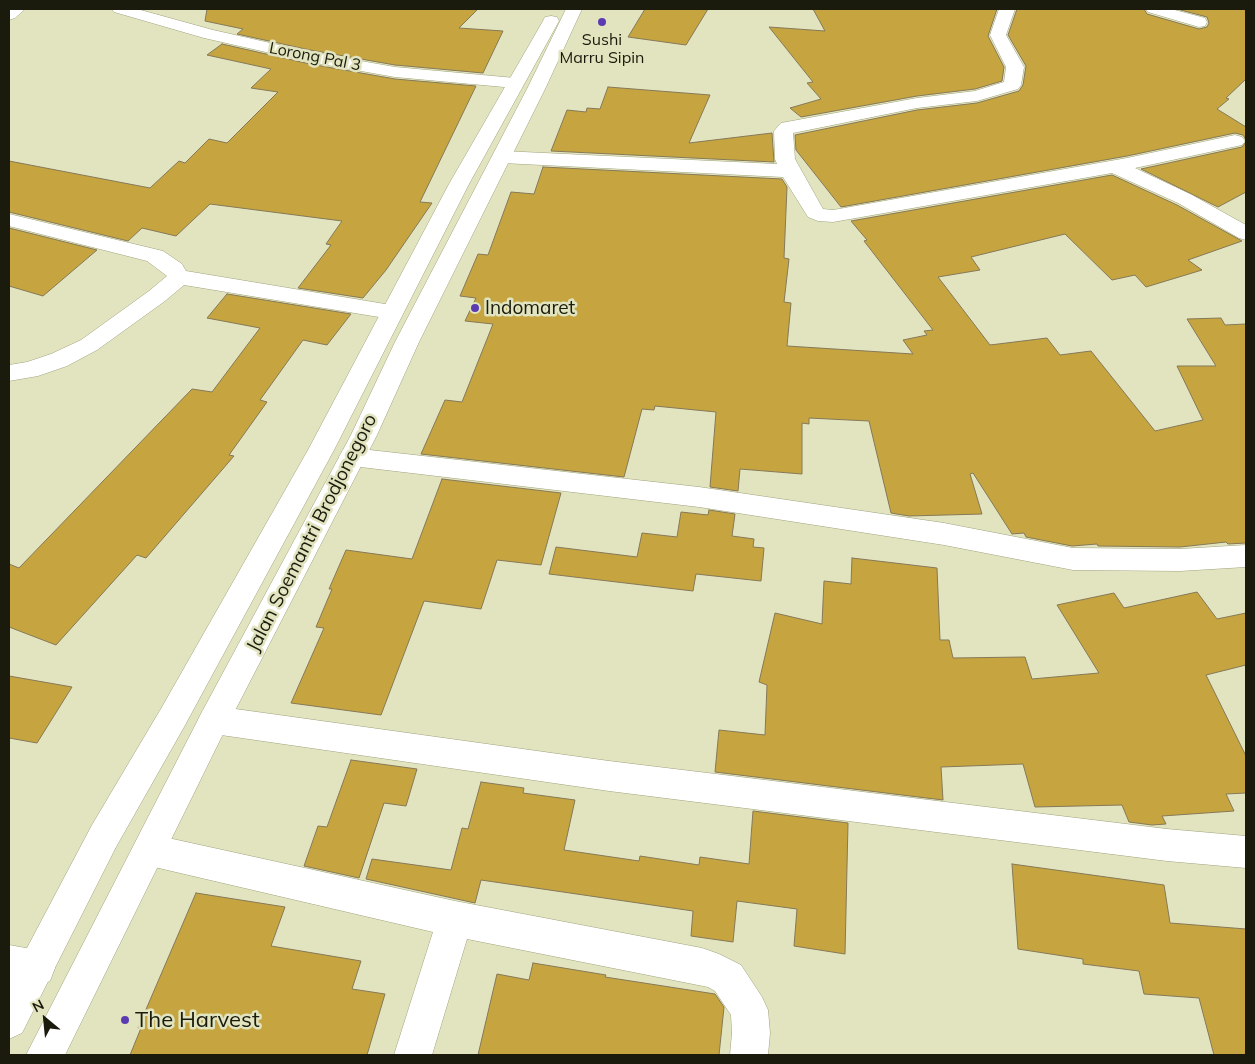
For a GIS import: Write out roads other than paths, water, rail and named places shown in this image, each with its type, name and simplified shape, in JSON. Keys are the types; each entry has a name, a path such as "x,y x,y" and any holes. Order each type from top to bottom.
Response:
{"street":[{"path":"9,15 17,9"},
{"name":"Lorong Pal 3","path":"120,9 210,34 310,57 395,72 515,83"},
{"name":"Jalan Soemantri Brodjonegoro","path":"9,1020 23,966 104,836 173,717 321,450 459,184 558,9"},
{"name":"Jalan Soemantri Brodjonegoro","path":"45,1055 214,720 352,458 407,342 502,157 574,9"},
{"path":"1007,9 998,35 1015,67 1012,85 977,96 917,103 788,126 783,131 785,159 790,171 815,212 826,216 1114,166 1235,141"},
{"path":"1154,9 1199,22"},
{"path":"502,157 790,171"},
{"path":"1114,166 1185,199 1246,234"},
{"path":"459,184 486,188"},
{"path":"9,220 155,256 174,269 179,277 391,312"},
{"path":"9,373 30,370 89,345 157,296 179,277"},
{"path":"352,458 699,497 944,534 1073,559 1180,560 1246,556"},
{"path":"214,720 608,776 1157,844 1246,852"},
{"path":"150,850 455,919 702,966 719,972 728,978 749,1010 751,1033 749,1055"},
{"path":"413,1055 455,919"}],"place":[{"name":"Sushi Marru Sipin","path":"602,22"},
{"name":"Indomaret","path":"475,308"},
{"name":"The Harvest","path":"125,1020"}]}
